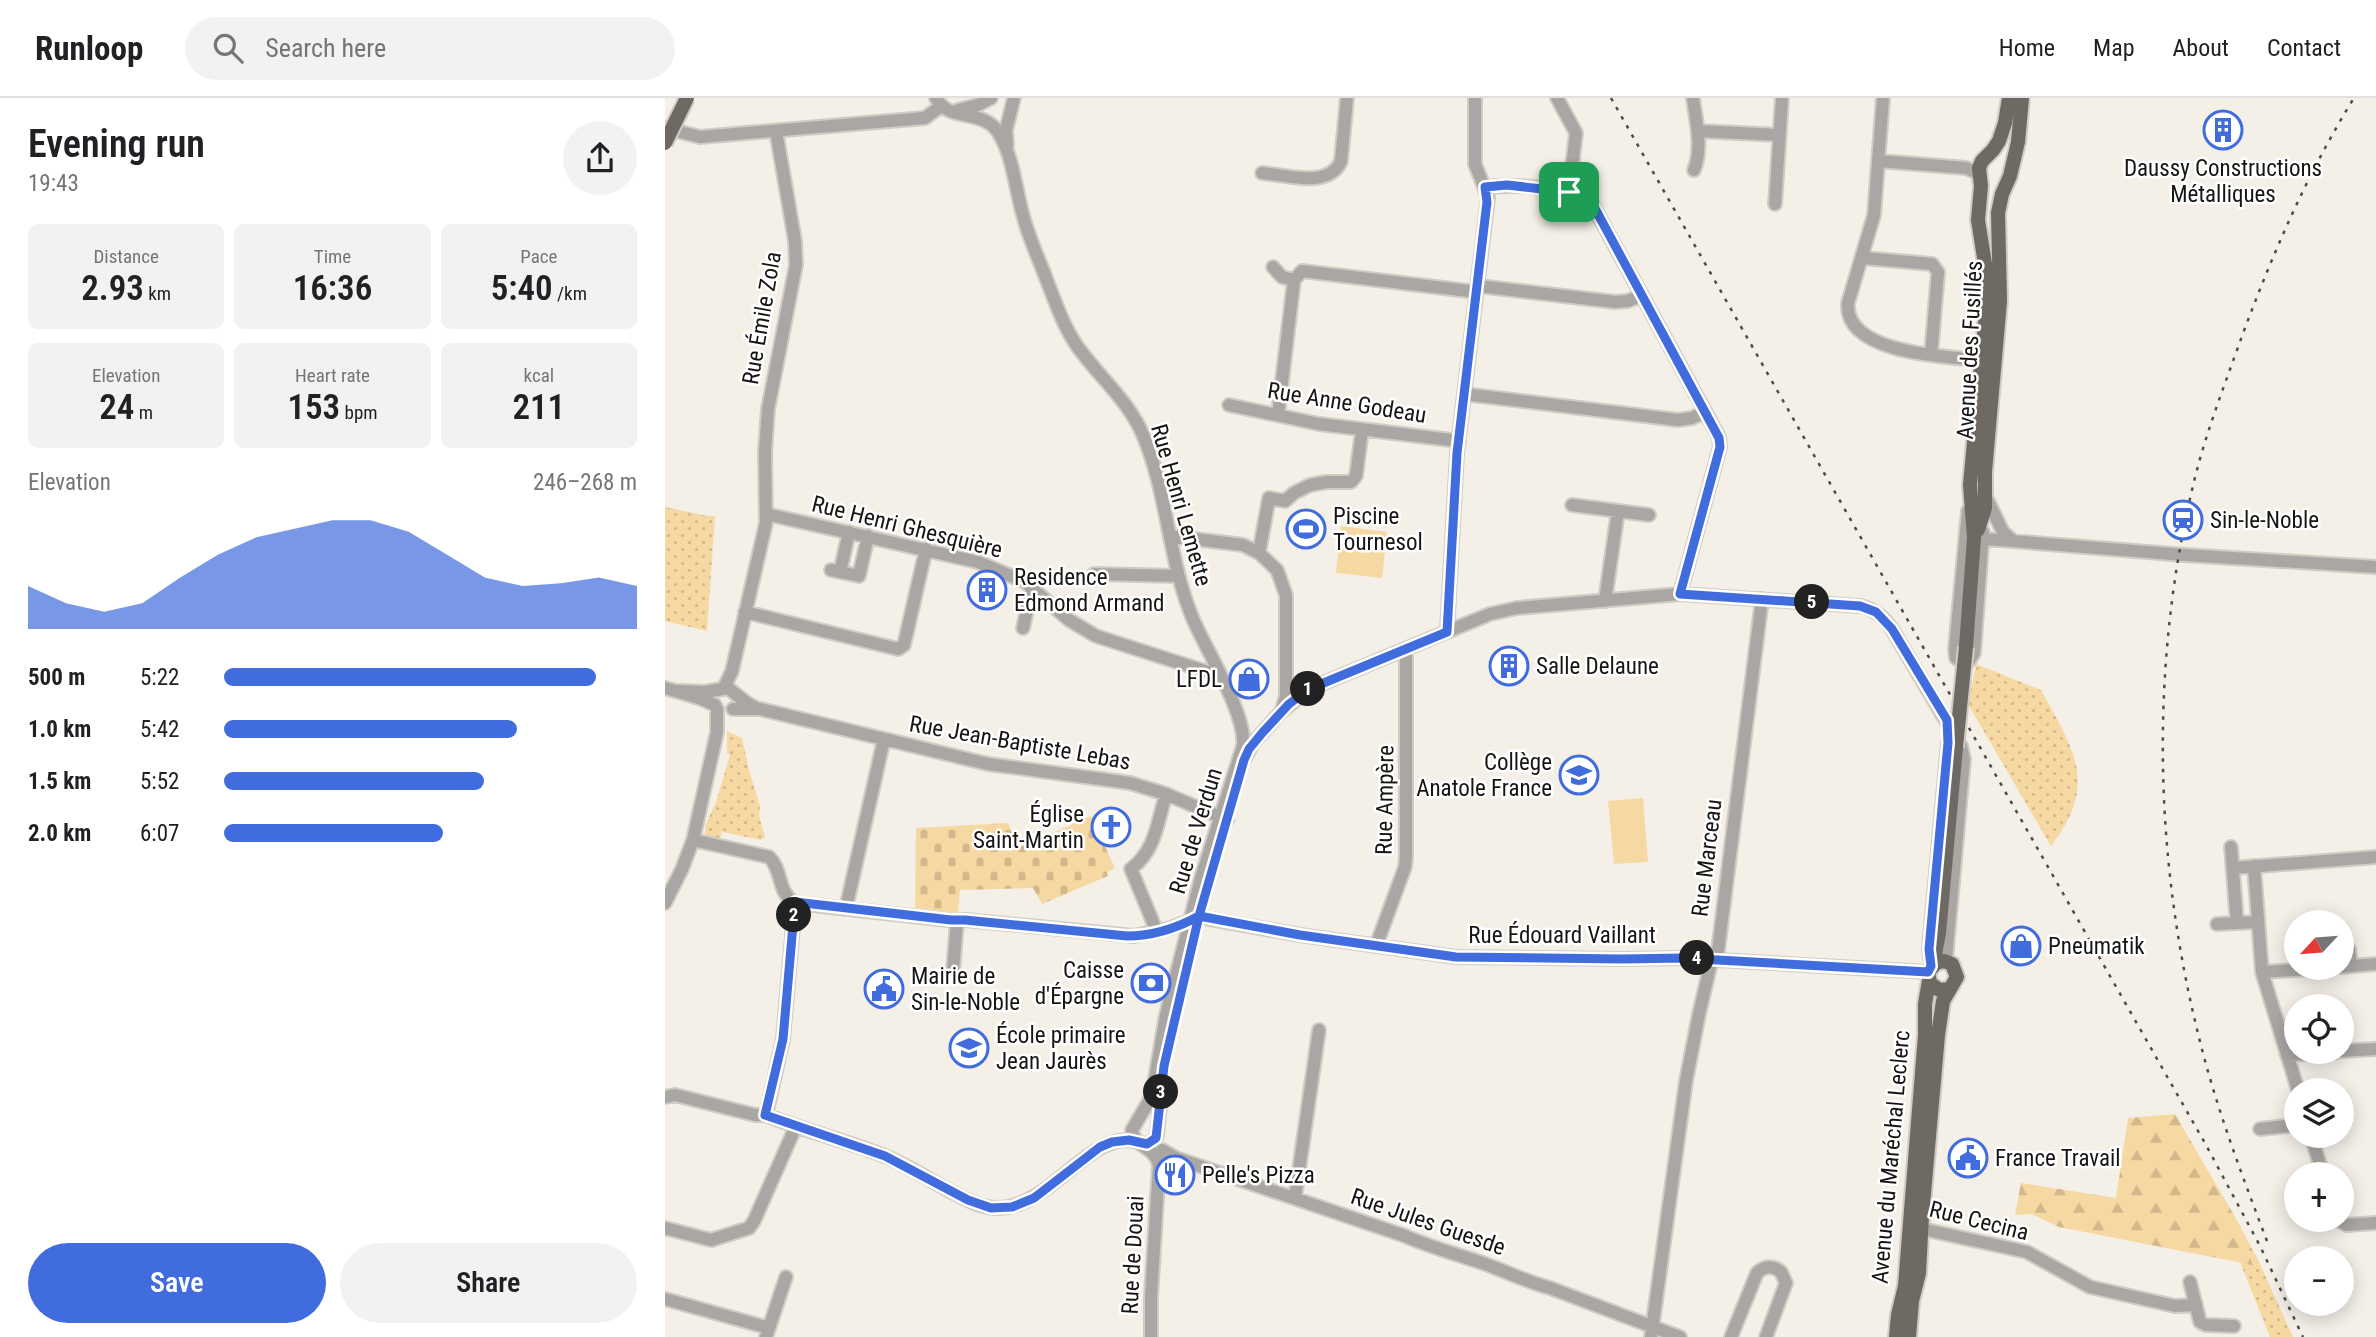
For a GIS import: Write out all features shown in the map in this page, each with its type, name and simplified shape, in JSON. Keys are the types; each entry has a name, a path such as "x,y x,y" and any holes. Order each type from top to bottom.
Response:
{"main road":[{"path":"665,143 687,98"},
{"name":"Avenue des Fusillés","path":"1979,538 1970,485 1987,290 1978,220 1979,167 1999,141 2005,123 2008,98"},
{"name":"Avenue des Fusillés","path":"1979,538 1985,510 2000,294 1998,212 2018,142 2022,98"},
{"path":"1997,154 2004,157 2009,175 1993,186 1986,183 1979,167 1997,154"},
{"path":"1949,989 1955,983 1955,967 1936,968 1955,746 1979,538"},
{"name":"Rue Édouard Vaillant","path":"1936,968 1936,989 1949,989"},
{"name":"Avenue du Maréchal Leclerc","path":"1909,1337 1912,1300 1919,1273 1916,1228 1910,1207 1925,1004 1936,968"},
{"name":"Avenue du Maréchal Leclerc","path":"1895,1337 1916,1228 1943,1001 1949,989"}],"street":[{"path":"939,102 952,113 975,116 989,123 1002,125 1011,109 1002,98"},
{"path":"1262,173 1319,178 1336,170 1342,161 1347,98"},
{"path":"1447,632 1459,441 1487,202 1485,187 1477,174 1475,164 1475,98"},
{"path":"1557,98 1576,133 1569,192"},
{"path":"1693,98 1698,131 1694,170"},
{"path":"1775,204 1781,98"},
{"path":"1883,98 1874,215 1848,303 1853,325 1871,340 1931,355 1982,360"},
{"path":"989,99 982,111 989,123"},
{"path":"939,102 949,109 965,109 989,99"},
{"path":"665,128 700,136 925,118 939,102"},
{"name":"Rue Henri Lemette","path":"1009,160 1006,137 1011,109"},
{"name":"Rue Henri Lemette","path":"989,123 999,134 1009,160 1029,234 1068,330 1083,353 1126,404 1143,436 1156,474 1178,576 1193,619 1220,677"},
{"name":"Rue Émile Zola","path":"726,690 765,530 768,409 797,257 776,131"},
{"path":"1698,131 1779,135"},
{"path":"1879,161 1979,167"},
{"path":"1485,187 1507,185 1569,192 1583,195 1592,203 1719,438 1720,447 1680,594"},
{"path":"1863,258 1932,264 1936,267 1938,272 1931,355"},
{"path":"1273,267 1282,277 1298,275 1615,302 1628,302 1642,295"},
{"path":"1278,415 1298,275"},
{"path":"1464,394 1678,420 1705,412"},
{"name":"Rue Anne Godeau","path":"1229,405 1319,424 1459,441"},
{"path":"1259,553 1269,498 1285,501 1294,492 1310,485 1322,482 1351,482 1356,476 1361,430"},
{"path":"1985,493 2003,532 2017,542"},
{"name":"Avenue des Fusillés","path":"1971,500 1955,649 1956,658 1962,662 1969,661 1974,653 1979,538"},
{"path":"1572,505 1649,515"},
{"path":"1605,601 1618,511"},
{"name":"Rue Henri Ghesquière","path":"766,514 978,562 1005,572 1032,587 1069,620 1096,636 1220,677"},
{"path":"849,532 836,571 859,576 868,536"},
{"path":"1170,536 1237,544 1259,553 1277,570 1285,589 1286,681 1285,702 1281,712"},
{"path":"1979,538 2179,555 2376,567"},
{"path":"745,612 901,649 926,549"},
{"path":"1094,574 1178,576"},
{"path":"1023,628 1032,587"},
{"path":"1239,719 1250,728 1267,727 1309,689 1503,610 1680,594 1860,606 1876,612 1892,629 1947,720 1955,746"},
{"name":"Rue Marceau","path":"1652,1332 1686,1080 1710,967 1718,951 1762,599"},
{"name":"Rue Ampère","path":"1376,946 1406,858 1406,649"},
{"name":"Rue de Verdun","path":"1137,1121 1152,1096 1166,1015 1244,746 1244,733 1220,677"},
{"path":"1286,681 1296,690 1309,689"},
{"path":"665,688 680,691 726,690 737,701 715,745"},
{"path":"665,903 693,840 718,726 713,698 726,690"},
{"name":"Rue Jean-Baptiste Lebas","path":"726,690 760,709 988,764 1120,781 1166,794 1223,818"},
{"path":"680,691 724,712 732,710"},
{"name":"Rue Jean-Baptiste Lebas","path":"732,710 760,709"},
{"name":"Rue de Verdun","path":"1223,818 1249,749 1267,727"},
{"path":"846,908 884,739"},
{"name":"Avenue du Maréchal Leclerc","path":"1936,968 1929,949 1955,746"},
{"path":"1157,932 1131,869 1145,858 1151,847 1166,794"},
{"path":"693,840 769,857 776,866 783,891 789,900 795,902 957,921 1127,936 1157,932 1194,919"},
{"path":"2231,847 2237,923"},
{"path":"2233,868 2376,857"},
{"path":"2254,866 2262,972 2284,1045"},
{"path":"765,1115 783,1039 795,902"},
{"name":"Rue de Verdun","path":"1158,1132 1164,1066 1194,919"},
{"name":"Rue Édouard Vaillant","path":"1194,919 1456,957 1713,959 1936,968"},
{"path":"953,971 957,921"},
{"path":"2217,925 2258,922"},
{"path":"2354,966 2376,964"},
{"path":"2262,972 2284,970"},
{"path":"1295,1198 1319,1030"},
{"path":"2354,1051 2376,1049"},
{"path":"668,1095 765,1115 885,1156 984,1207 1018,1205 1034,1198 1105,1144 1123,1139 1140,1143 1153,1142 1158,1132 1156,1124 1149,1119 1137,1121 1132,1132 1140,1143"},
{"path":"665,1228 711,1240 749,1228 796,1126"},
{"path":"2260,1129 2284,1126"},
{"name":"Rue de Douai","path":"1151,1337 1150,1297 1162,1150 1158,1132"},
{"name":"Rue de Douai","path":"1140,1143 1156,1156 1160,1175"},
{"name":"Rue Jules Guesde","path":"1162,1150 1176,1158 1550,1288 1652,1332 1680,1337"},
{"path":"2354,1222 2376,1223"},
{"name":"Rue Cecina","path":"1916,1228 2027,1252 2090,1287 2175,1306 2196,1305"},
{"path":"1731,1337 1757,1273 1769,1267 1779,1270 1786,1283 1766,1337"},
{"path":"665,1299 768,1332 786,1277"},
{"path":"2190,1282 2200,1322 2204,1325 2234,1325"}],"green space":[{"path":"665,507 715,516 707,631 665,621"},
{"path":"1341,526 1387,532 1382,578 1336,573"},
{"path":"1976,664 2041,690 2071,749 2078,785 2066,824 2051,846 1969,706"},
{"path":"727,731 742,738 760,806 759,816 765,837 761,840 722,832 720,839 705,835 706,824 716,802 730,755 727,753"},
{"path":"1643,798 1648,862 1614,864 1608,801"},
{"path":"1091,816 1115,868 1107,872 1108,876 1042,904 1033,888 960,890 958,913 915,908 916,828 1008,823 1018,848"},
{"path":"2175,1114 2238,1222 2253,1265 2059,1227 2032,1214 2015,1215 2021,1183 2116,1198 2128,1118"},
{"path":"2238,1222 2293,1337 2270,1337 2240,1262 2253,1264"}],"railway":[{"path":"1611,98 2206,1145 2260,1246 2303,1337"},
{"path":"2267,1241 2210,1080 2182,959 2165,825 2164,690 2169,623 2192,490 2208,431 2279,244 2306,185 2354,98"}],"place":[{"name":"Daussy Constructions Métalliques","path":"2223,130"},
{"name":"Sin-le-Noble","path":"2183,520"},
{"name":"Piscine Tournesol","path":"1306,529"},
{"name":"Residence Edmond Armand","path":"987,590"},
{"name":"Salle Delaune","path":"1509,666"},
{"name":"LFDL","path":"1249,679"},
{"name":"Collège Anatole France","path":"1579,775"},
{"name":"Église Saint-Martin","path":"1111,827"},
{"name":"Pneumatik","path":"2021,946"},
{"name":"Caisse d'Épargne","path":"1151,983"},
{"name":"Mairie de Sin-le-Noble","path":"884,989"},
{"name":"École primaire Jean Jaurès","path":"969,1048"},
{"name":"France Travail","path":"1968,1158"},
{"name":"Pelle's Pizza","path":"1175,1175"}],"route":[{"path":"1569,192 1507,185 1485,187 1487,202 1457,453 1447,632 1309,689 1289,704 1253,743 1245,756 1199,916 1190,921 1149,934 1127,936 957,921 795,902 783,1039 765,1115 885,1156 984,1207 1012,1207 1034,1198 1105,1144 1123,1139 1147,1144 1156,1138 1164,1066 1199,916 1300,935 1450,957 1682,958 1928,972 1931,966 1929,949 1948,743 1947,720 1892,629 1880,615 1866,607 1680,594 1720,447 1719,438 1592,203 1583,195 1569,192"}]}
